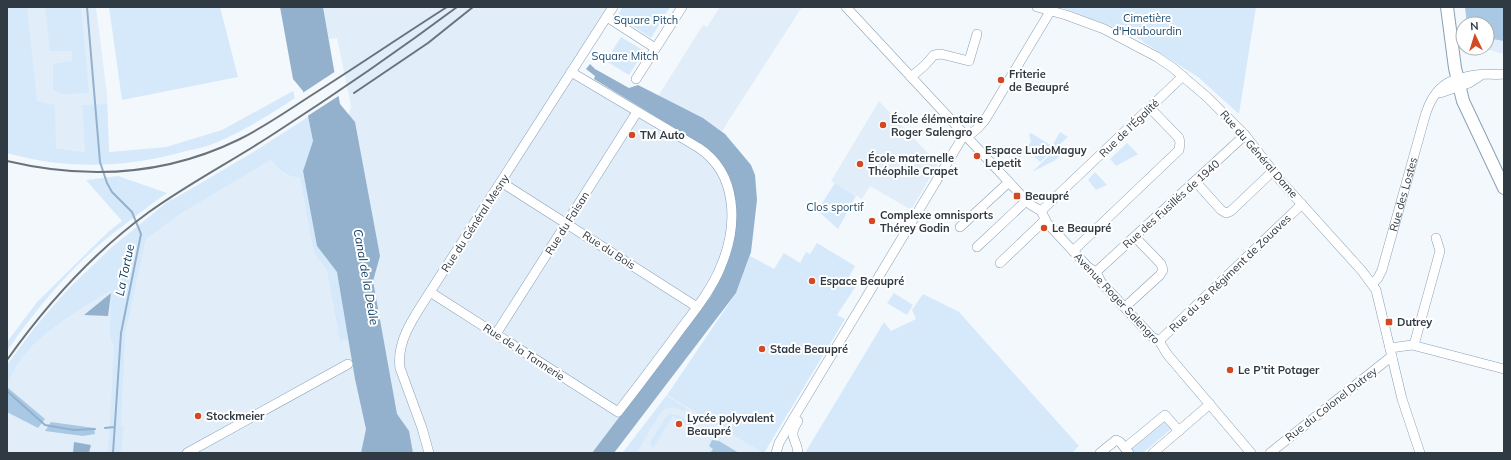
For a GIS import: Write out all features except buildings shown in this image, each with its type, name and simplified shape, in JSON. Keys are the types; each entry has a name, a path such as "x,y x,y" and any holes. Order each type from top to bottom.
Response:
{"main road":[{"path":"1447,7 1451,38 1467,112 1504,188"},
{"path":"1460,82 1504,180"}],"street":[{"name":"Rue du Général Mesny","path":"429,453 420,423 402,376 399,359 408,327 613,7"},
{"path":"636,79 682,7"},
{"name":"Avenue Roger Salengro","path":"846,7 1009,182 1043,216 1088,267 1096,272 1101,282 1151,336 1159,341 1167,354 1252,453"},
{"name":"Rue du Général Dame","path":"1037,7 1051,10 1104,28 1157,57 1183,76 1223,112 1245,135 1273,171 1372,284 1377,293 1406,414 1420,453"},
{"path":"776,453 779,443 790,424 967,137 983,123 1051,10"},
{"path":"607,17 655,48"},
{"path":"911,77 934,55 938,54 969,61 977,34"},
{"path":"571,72 709,156 725,178 730,193 732,216 726,253 717,275 697,307"},
{"name":"Rue des Lostes","path":"1372,284 1378,278 1382,270 1425,116 1434,95 1440,88 1482,75 1504,74"},
{"name":"Rue de l'Égalité","path":"1000,263 1043,216 1183,76"},
{"path":"1073,251 1179,150 1180,143 1178,138 1150,108"},
{"name":"Rue du Faisan","path":"496,334 637,112"},
{"name":"Rue des Fusillés de 1940","path":"1096,272 1245,135"},
{"path":"798,453 792,435 794,427 967,137"},
{"path":"1195,181 1221,210 1226,213 1231,211 1273,171"},
{"name":"Rue du Bois","path":"501,182 697,307"},
{"path":"960,227 1009,182"},
{"path":"976,247 1026,200"},
{"name":"Rue du 3e Régiment de Zouaves","path":"1159,341 1302,204"},
{"path":"1125,307 1160,275 1163,270 1161,264 1135,237"},
{"path":"1414,345 1440,251 1436,238"},
{"name":"Rue de la Tannerie","path":"430,292 618,412 697,307"},
{"path":"1391,352 1406,345 1414,345 1504,369"},
{"name":"Rue du Colonel Dutrey","path":"1270,453 1391,352"},
{"path":"187,453 253,418 348,364"},
{"path":"1159,451 1210,404"},
{"path":"1100,453 1115,440 1120,442 1127,450 1164,414 1179,431"}],"shaded area":[{"path":"7,7 96,7 107,94 109,152 94,153 8,142"},
{"path":"323,7 613,7 574,68 707,148 719,160 725,169 733,189 736,208 728,258 711,296 592,453 7,453 7,373 15,361 135,246 180,214 271,160 286,175 300,176 334,173 351,106 337,38 329,39"},
{"path":"720,7 802,7 722,131 703,118 658,96 703,25 707,27"},
{"path":"1465,7 1504,7 1504,56 1503,54 1495,52 1495,16 1466,16"},
{"path":"1465,7 1504,7 1504,41 1495,39 1495,16 1466,16"},
{"path":"879,101 938,164 911,210 870,186 862,199 831,181"},
{"path":"7,387 45,419 38,428 7,412"},
{"name":"Lycée polyvalent Beaupré","path":"667,395 763,453 622,453"},
{"path":"51,422 94,428 95,434 83,436 45,431"},
{"path":"712,440 719,441 739,453 710,453 713,449 709,446"}],"green space":[{"path":"7,7 27,7 37,101 55,105 56,148 85,152 82,105 107,104 109,152 166,147 222,130 293,91 295,98 276,111 226,138 205,147 164,157 119,164 97,165 52,162 7,153"},
{"path":"45,7 81,7 89,93 61,94 53,90 53,64 72,61 72,51 50,51"},
{"path":"109,7 220,7 238,77 122,100"},
{"name":"Square Pitch","path":"623,7 670,7 651,38 617,16"},
{"name":"Cimetière d'Haubourdin","path":"1060,7 1256,7 1239,114 1198,77 1143,41 1120,28 1118,29"},
{"name":"Square Mitch","path":"621,37 644,51 629,75 606,61"},
{"path":"308,117 313,141 303,171 317,246 337,272 349,339 340,341 327,270 314,253 300,177 286,174 271,160 180,214 146,239 125,334 121,425 124,426 121,453 108,453 114,347 110,337 111,290 61,322 37,341 19,362 7,384 7,365 35,327 68,289 113,246 171,199 172,200 250,154"},
{"path":"1060,132 1068,137 1040,162 1028,150 1018,159 1011,152 1017,146 1024,149 1028,146 1031,142 1029,135 1031,133 1052,146"},
{"path":"1127,143 1138,154 1116,166 1110,159"},
{"path":"1056,149 1061,155 1054,161 1032,172"},
{"path":"1095,172 1107,185 1096,190 1088,180"},
{"path":"118,176 167,193 106,239 78,264 41,306 7,351 7,342 37,302 108,232 122,221 86,180"},
{"name":"Clos sportif","path":"835,183 856,196 838,229 819,212 819,208"},
{"name":"Stade Beaupré","path":"817,243 855,266 849,277 858,283 837,315 845,319 763,453 667,395 736,293 750,256 774,269 784,253 800,263 806,252 810,254"},
{"path":"894,293 913,305 907,315 887,303"},
{"path":"923,294 959,312 1079,446 1072,453 805,453 884,322 891,331 916,319 912,310"},
{"path":"666,396 686,408 684,412 674,408 665,409 654,423 637,453 623,453"},
{"path":"669,414 678,415 709,434 708,437 673,416 653,448 650,444 651,441"},
{"path":"1163,419 1171,429 1143,453 1135,453 1130,447"}],"water":[{"name":"Canal de la Deûle","path":"280,7 323,7 340,104 355,122 380,256 373,281 397,414 409,431 413,453 361,453 366,429 355,379 337,272 317,246 303,171 313,141 303,91 293,79"},
{"path":"590,64 595,69 629,88 638,85 703,118 725,134 751,165 755,175 757,200 751,252 736,293 614,453 592,453 711,296 728,258 736,208 730,179 719,160 707,148 594,79 595,76 586,69"},
{"path":"111,293 108,316 84,315"},
{"path":"74,442 91,445 89,453 73,453"}],"pier":[{"path":"336,71 340,95 306,117 301,94"}],"waterway":[{"name":"La Tortue","path":"87,7 100,162 107,183 112,192 132,212 141,234 121,333 113,453"},
{"path":"7,391 45,425 74,430 95,429"},
{"path":"105,428 114,427"}],"railway":[{"path":"7,161 67,171 125,171 183,161 212,151 240,139 269,123 447,7"},
{"path":"7,360 38,319 72,280 109,244 149,212 321,103 390,56 457,7"},
{"path":"354,93 428,43 473,7"}],"place":[{"name":"Friterie de Beaupré","path":"1001,80"},
{"name":"École élémentaire Roger Salengro","path":"883,125"},
{"name":"TM Auto","path":"632,135"},
{"name":"Espace LudoMaguy Lepetit","path":"977,156"},
{"name":"École maternelle Théophile Crapet","path":"860,164"},
{"name":"Beaupré","path":"1017,196"},
{"name":"Complexe omnisports Thérey Godin","path":"872,221"},
{"name":"Le Beaupré","path":"1044,228"},
{"name":"Espace Beaupré","path":"812,281"},
{"name":"Dutrey","path":"1389,322"},
{"name":"Stade Beaupré","path":"762,349"},
{"name":"Le P’tit Potager","path":"1230,370"},
{"name":"Stockmeier","path":"198,416"},
{"name":"Lycée polyvalent Beaupré","path":"679,424"}]}
